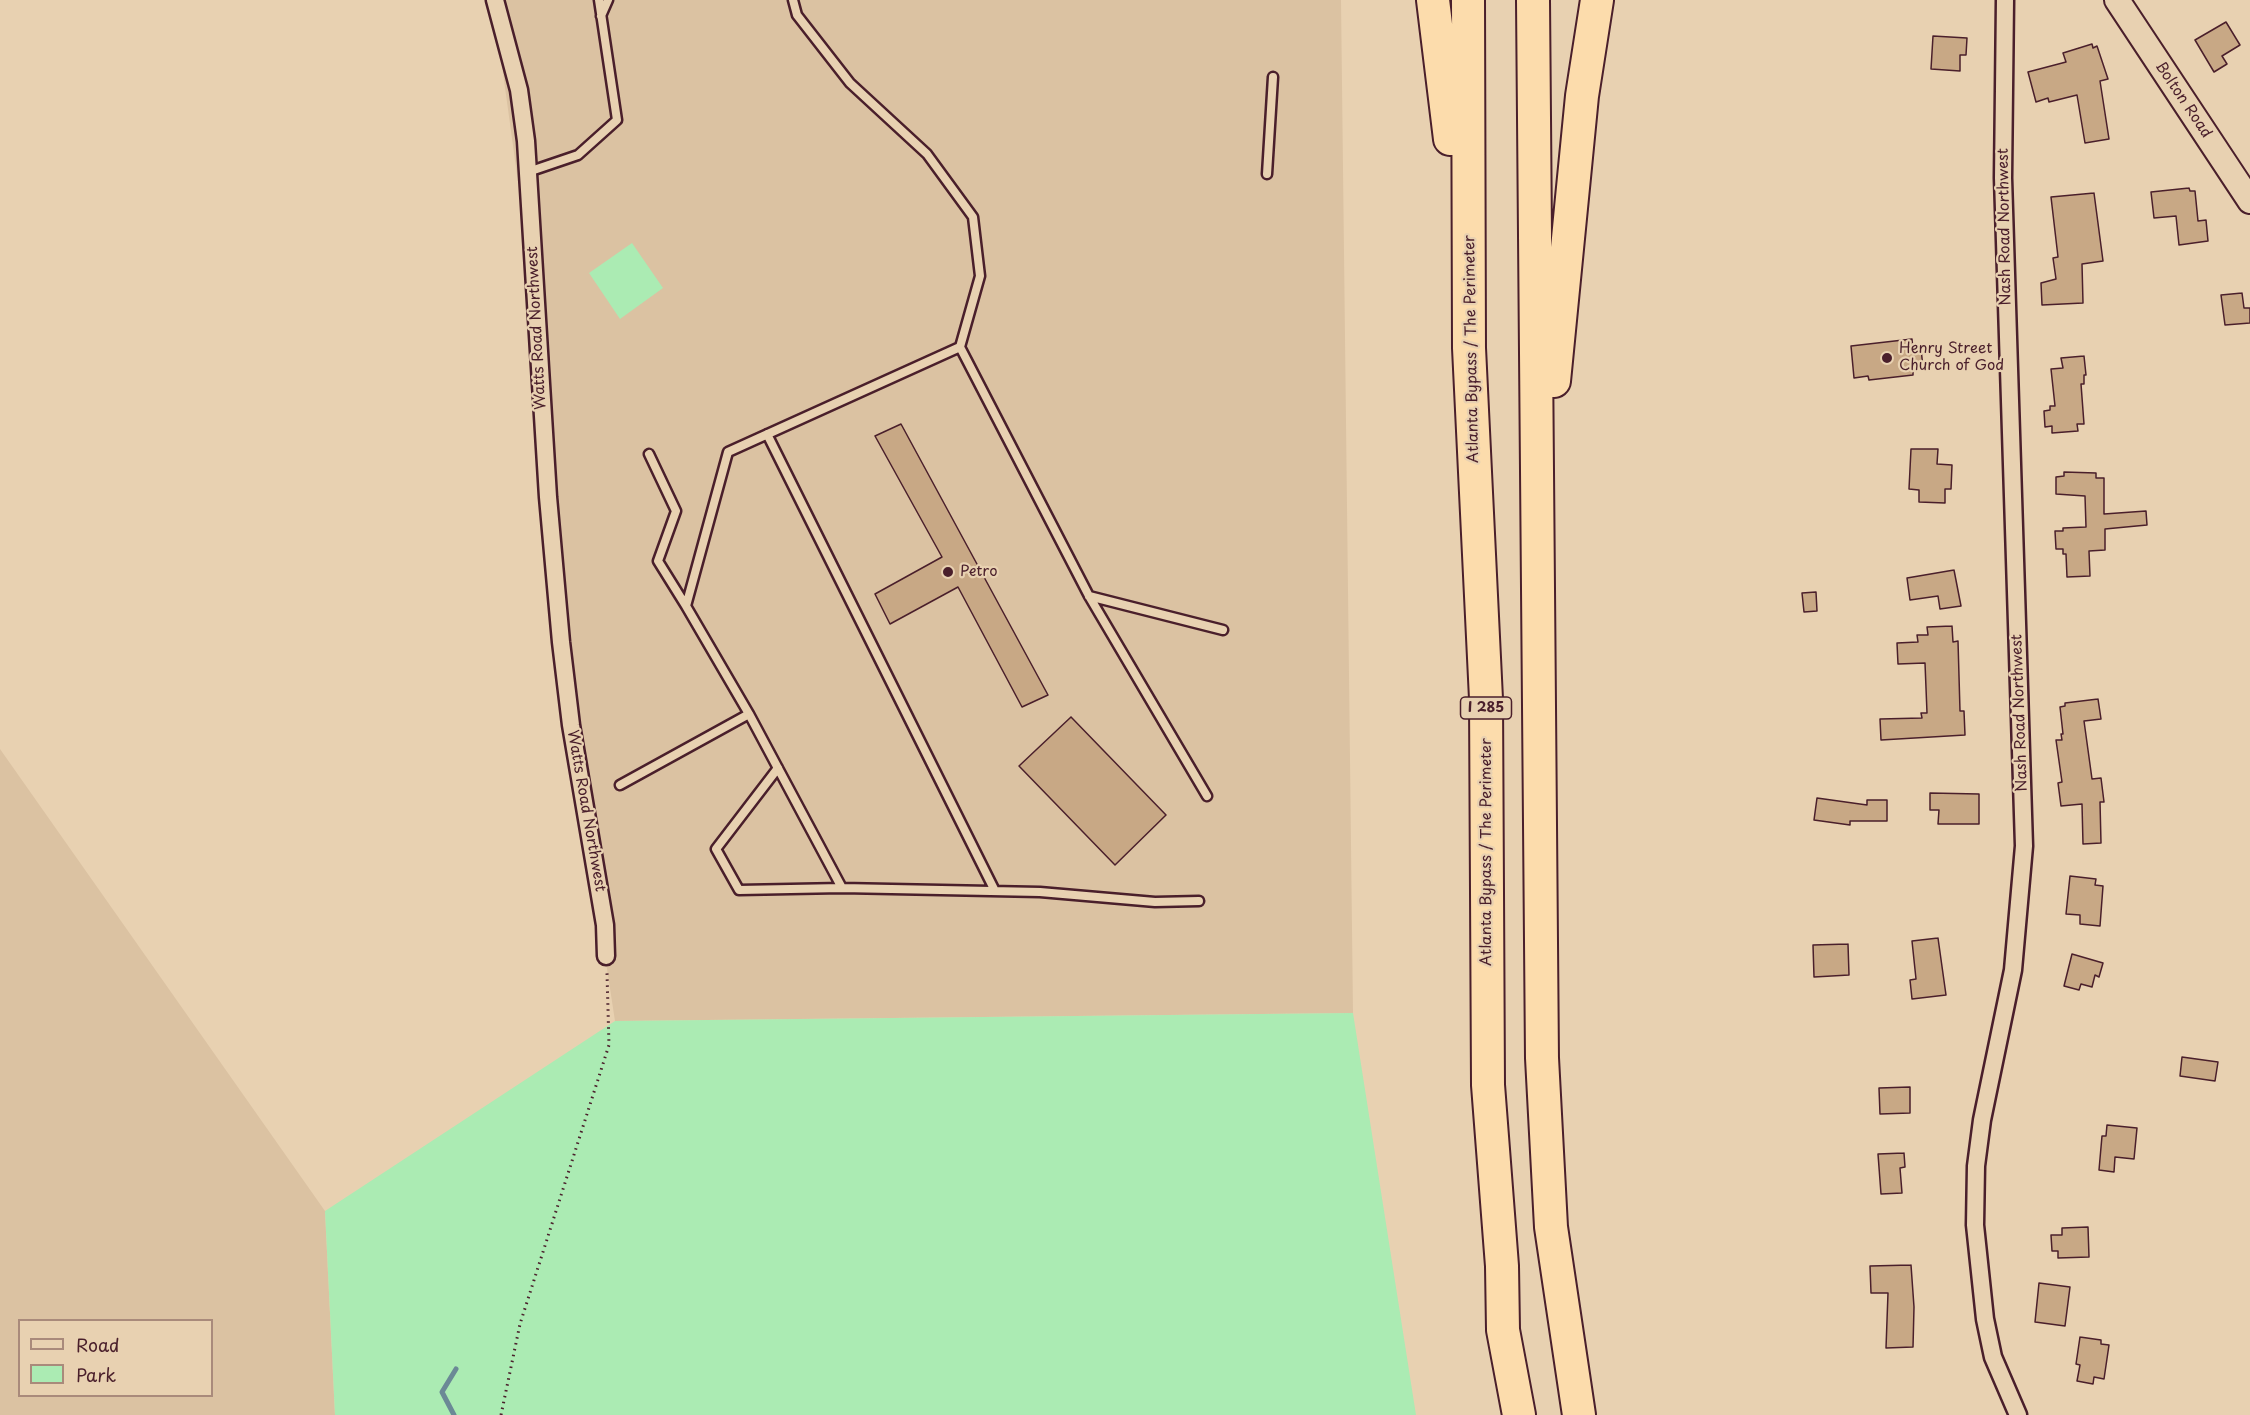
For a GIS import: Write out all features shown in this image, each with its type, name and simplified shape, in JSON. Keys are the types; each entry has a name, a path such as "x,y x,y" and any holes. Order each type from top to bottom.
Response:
{"highway":[{"path":"1433,0 1446,88 1469,348"},
{"name":"Atlanta Bypass / The Perimeter","path":"1468,0 1469,348 1486,699 1488,1085 1502,1266 1503,1330 1519,1415"},
{"path":"1533,0 1542,1058 1551,1227 1579,1415"},
{"path":"1538,546 1582,96 1597,0"}],"street":[{"name":"Watts Road Northwest","path":"495,0 519,90 528,172 548,497 561,642 571,725 605,925 606,956"},
{"name":"Nash Road Northwest","path":"2005,0 2003,178 2024,846 2013,970 1982,1120 1976,1166 1975,1225 1985,1319 1993,1357 2018,1415"},
{"name":"Bolton Road","path":"2117,0 2250,201"}],"lane":[{"path":"528,172 578,155 617,120 599,0"},
{"path":"601,17 608,0"},
{"path":"793,0 797,15 850,83 927,154 973,217 980,276 960,347 1089,596 1208,796"},
{"path":"1267,174 1273,77"},
{"path":"686,606 728,452 960,347"},
{"path":"767,434 995,891"},
{"path":"649,454 676,511 658,561 749,714 842,888"},
{"path":"1089,596 1223,630"},
{"path":"620,785 749,714"},
{"path":"778,768 716,849 739,890 842,888 995,891 1155,902 1199,901"}],"path":[{"path":"501,1415 520,1324 609,1046 606,956"}],"shaded area":[{"path":"493,0 1341,0 1353,1013 615,1021 553,616 532,284"},
{"path":"0,749 325,1211 335,1415 0,1415"}],"green space":[{"path":"632,243 663,288 620,319 589,273"},
{"path":"1353,1013 1416,1415 335,1415 325,1211 615,1021"}],"building":[{"path":"2226,22 2240,45 2222,56 2227,64 2214,72 2195,40"},
{"path":"1933,36 1967,38 1966,55 1960,55 1960,71 1931,69"},
{"path":"2092,44 2093,48 2097,46 2108,79 2100,81 2109,139 2085,143 2077,95 2049,102 2048,98 2036,102 2028,72 2066,62 2063,53"},
{"path":"2189,188 2190,191 2195,191 2198,221 2206,220 2208,241 2179,245 2176,216 2154,218 2151,192"},
{"path":"2094,193 2103,261 2082,264 2083,303 2042,305 2041,283 2056,279 2053,258 2058,257 2051,197"},
{"path":"2242,293 2244,308 2250,308 2250,323 2225,325 2221,295"},
{"name":"Henry Street Church of God","path":"1912,339 1913,350 1921,349 1923,367 1913,368 1913,375 1869,380 1868,376 1854,378 1851,346"},
{"path":"2084,356 2086,375 2084,375 2084,384 2081,384 2084,424 2077,424 2078,431 2052,433 2052,426 2045,427 2044,411 2050,410 2050,406 2055,406 2051,369 2063,368 2061,358"},
{"name":"Petro","path":"901,424 1048,695 1022,707 958,587 890,624 875,594 942,557 875,436"},
{"path":"1911,449 1938,449 1937,464 1952,465 1951,489 1945,489 1945,503 1919,502 1919,490 1909,489"},
{"path":"2064,472 2096,473 2096,478 2104,478 2104,514 2146,511 2147,525 2105,529 2105,550 2089,551 2090,576 2067,577 2066,554 2063,554 2063,549 2056,549 2055,531 2063,531 2063,528 2086,527 2085,496 2056,494 2056,477 2064,476"},
{"path":"1954,570 1961,606 1940,609 1938,596 1910,600 1907,578"},
{"path":"1816,592 1817,611 1804,612 1802,593"},
{"path":"1952,626 1953,642 1958,641 1960,711 1964,711 1965,735 1881,740 1880,719 1922,718 1921,713 1927,713 1925,663 1898,664 1897,643 1918,642 1917,635 1928,635 1927,627"},
{"path":"2098,699 2101,719 2084,721 2092,779 2101,778 2104,802 2100,802 2101,843 2083,844 2082,804 2061,806 2058,783 2062,782 2056,740 2062,740 2061,734 2063,734 2060,707 2065,706 2065,703"},
{"path":"1071,717 1166,815 1115,865 1019,766"},
{"path":"1930,793 1979,794 1979,824 1938,824 1939,810 1930,810"},
{"path":"1817,798 1867,805 1867,800 1887,800 1887,821 1850,821 1850,825 1814,820"},
{"path":"2070,876 2096,879 2095,885 2103,886 2100,926 2080,924 2080,915 2066,914"},
{"path":"1938,938 1946,995 1912,999 1910,980 1916,979 1912,941"},
{"path":"1848,944 1849,975 1814,977 1813,945"},
{"path":"2072,954 2103,963 2099,977 2095,975 2092,987 2081,984 2079,990 2064,986"},
{"path":"2182,1057 2218,1062 2215,1081 2180,1076"},
{"path":"1910,1087 1910,1113 1880,1114 1879,1088"},
{"path":"2107,1125 2137,1128 2134,1159 2115,1157 2114,1172 2099,1170 2102,1136 2106,1136"},
{"path":"1904,1153 1905,1167 1900,1168 1902,1193 1881,1194 1878,1154"},
{"path":"2088,1227 2089,1257 2058,1258 2058,1251 2052,1251 2051,1235 2062,1235 2062,1228"},
{"path":"1911,1265 1914,1307 1913,1347 1886,1348 1888,1293 1871,1293 1870,1266"},
{"path":"2039,1283 2070,1287 2065,1326 2035,1322"},
{"path":"2080,1337 2101,1340 2101,1344 2109,1345 2104,1379 2094,1377 2093,1384 2077,1381 2080,1365 2076,1364"}],"waterway":[{"path":"454,1415 442,1392 456,1369"}],"place":[{"name":"Henry Street Church of God","path":"1887,358"},
{"name":"Petro","path":"948,572"}]}
